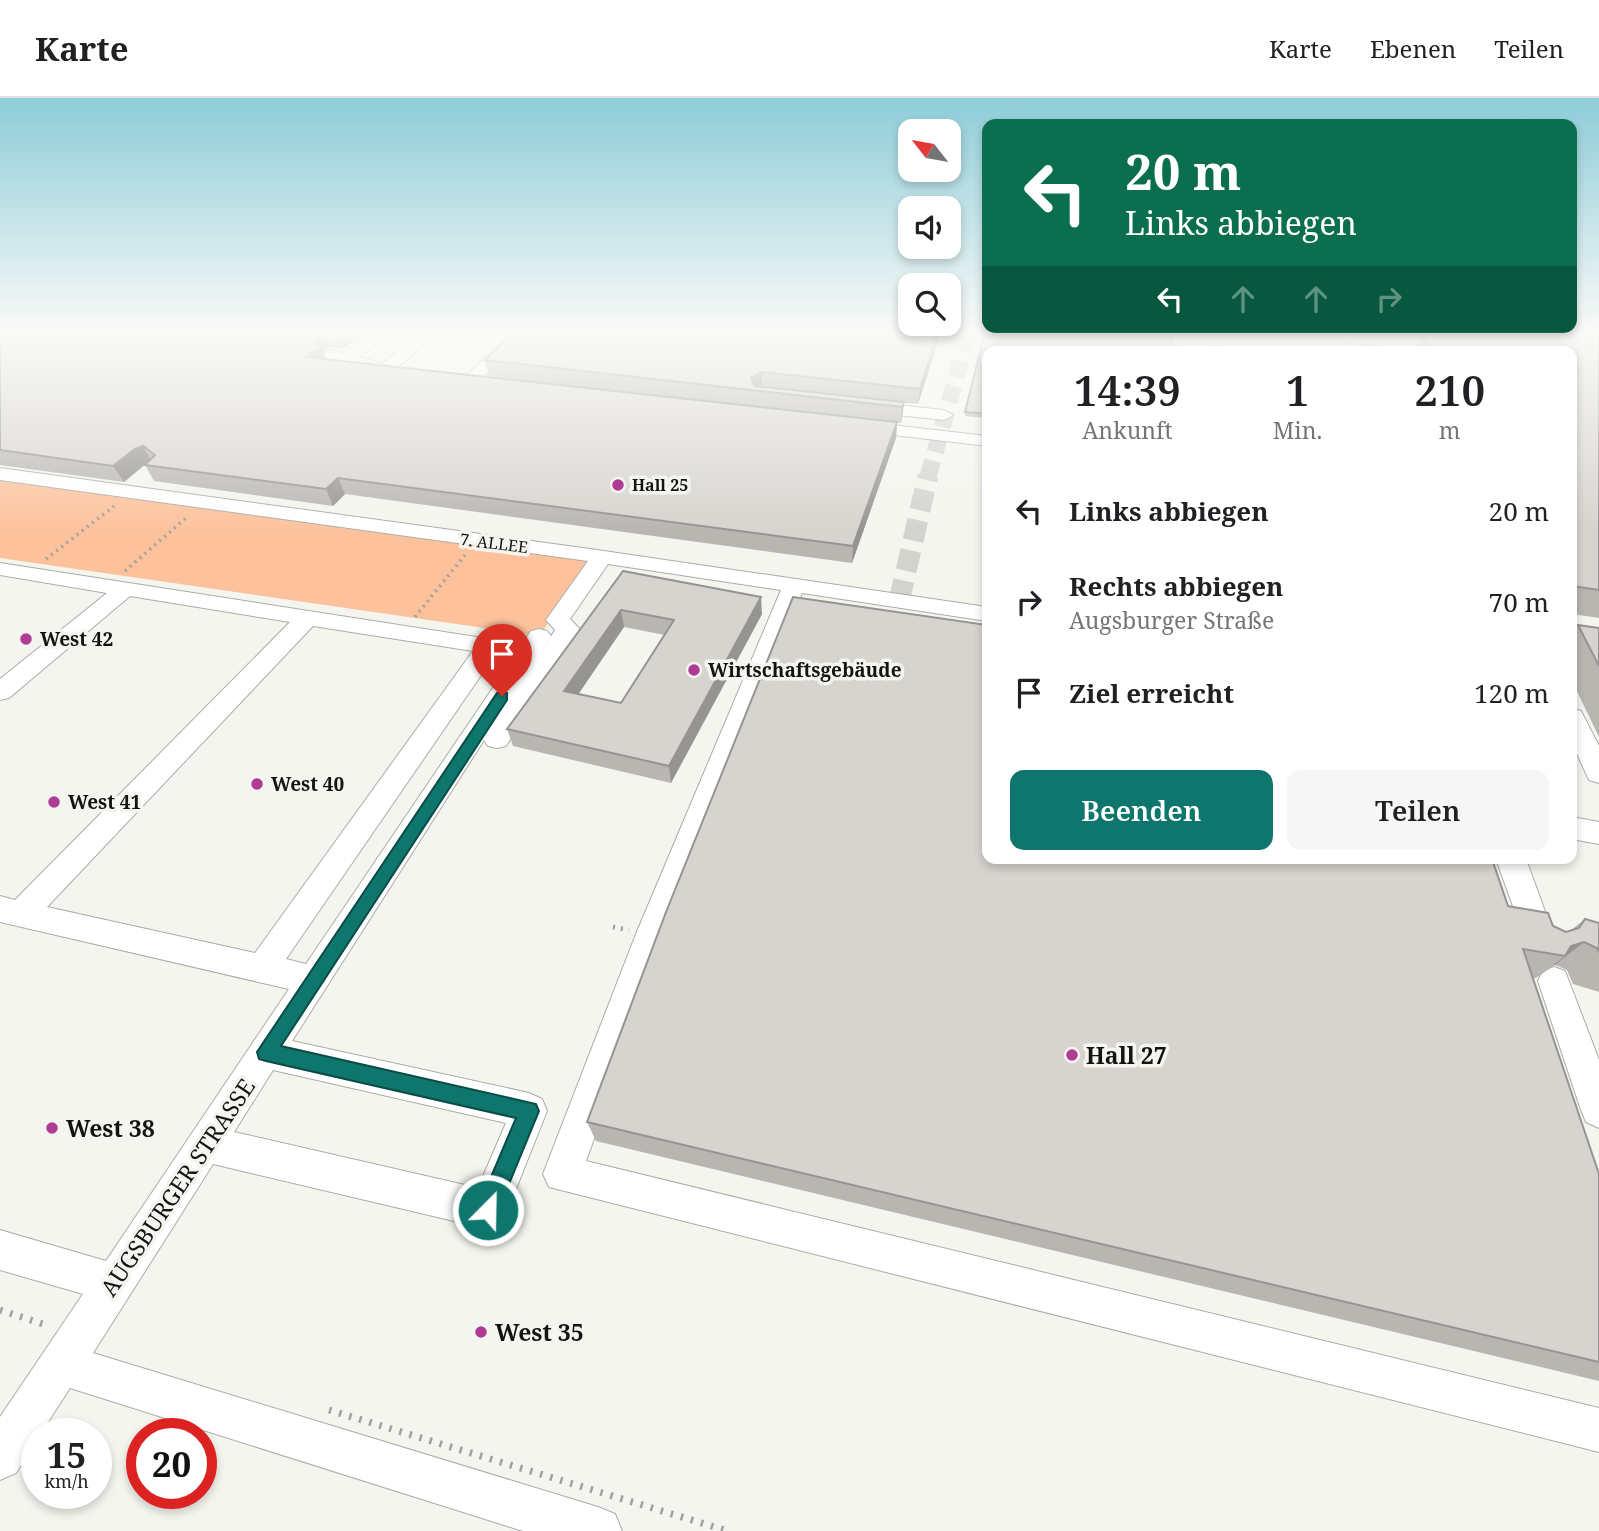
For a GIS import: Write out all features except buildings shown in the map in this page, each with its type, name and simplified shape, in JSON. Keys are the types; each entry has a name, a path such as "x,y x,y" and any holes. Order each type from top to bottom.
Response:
{"lane":[{"path":"847,405 944,415"},
{"path":"842,424 982,440"},
{"name":"7. ALLEE","path":"0,474 137,485 203,503 602,557 982,613"},
{"path":"497,739 568,629 557,620 602,557"},
{"path":"0,569 490,645 262,968"},
{"path":"794,585 652,934 562,1174 1599,1430"},
{"path":"0,692 116,587"},
{"path":"10,911 307,617"},
{"name":"AUGSBURGER STRASSE","path":"0,1457 535,645 490,645"},
{"path":"1577,728 1599,774"},
{"path":"1577,829 1599,833"},
{"path":"1513,864 1539,939"},
{"path":"10,911 314,980"},
{"path":"1554,981 1599,1110"},
{"path":"205,1144 488,1210 529,1111 266,1052"},
{"path":"0,1250 113,1283"},
{"path":"70,1349 597,1531"}],"path":[{"path":"27,573 137,485"},
{"path":"116,587 203,503"},
{"path":"403,632 477,541"},
{"path":"0,1310 70,1349"},
{"path":"318,1407 728,1531"}],"shaded area":[{"path":"0,474 597,556 539,636 0,558"}],"tunnel":[{"path":"928,477 950,399"},
{"path":"899,601 928,476"}],"place":[{"name":"Hall 25","path":"618,485"},
{"name":"West 42","path":"26,639"},
{"name":"Wirtschaftsgebäude","path":"694,670"},
{"name":"West 40","path":"257,784"},
{"name":"West 41","path":"54,802"},
{"name":"Hall 27","path":"1072,1055"},
{"name":"West 38","path":"52,1128"},
{"name":"West 35","path":"481,1332"}],"route":[{"path":"488,1210 529,1111 266,1052 502,696"}]}
